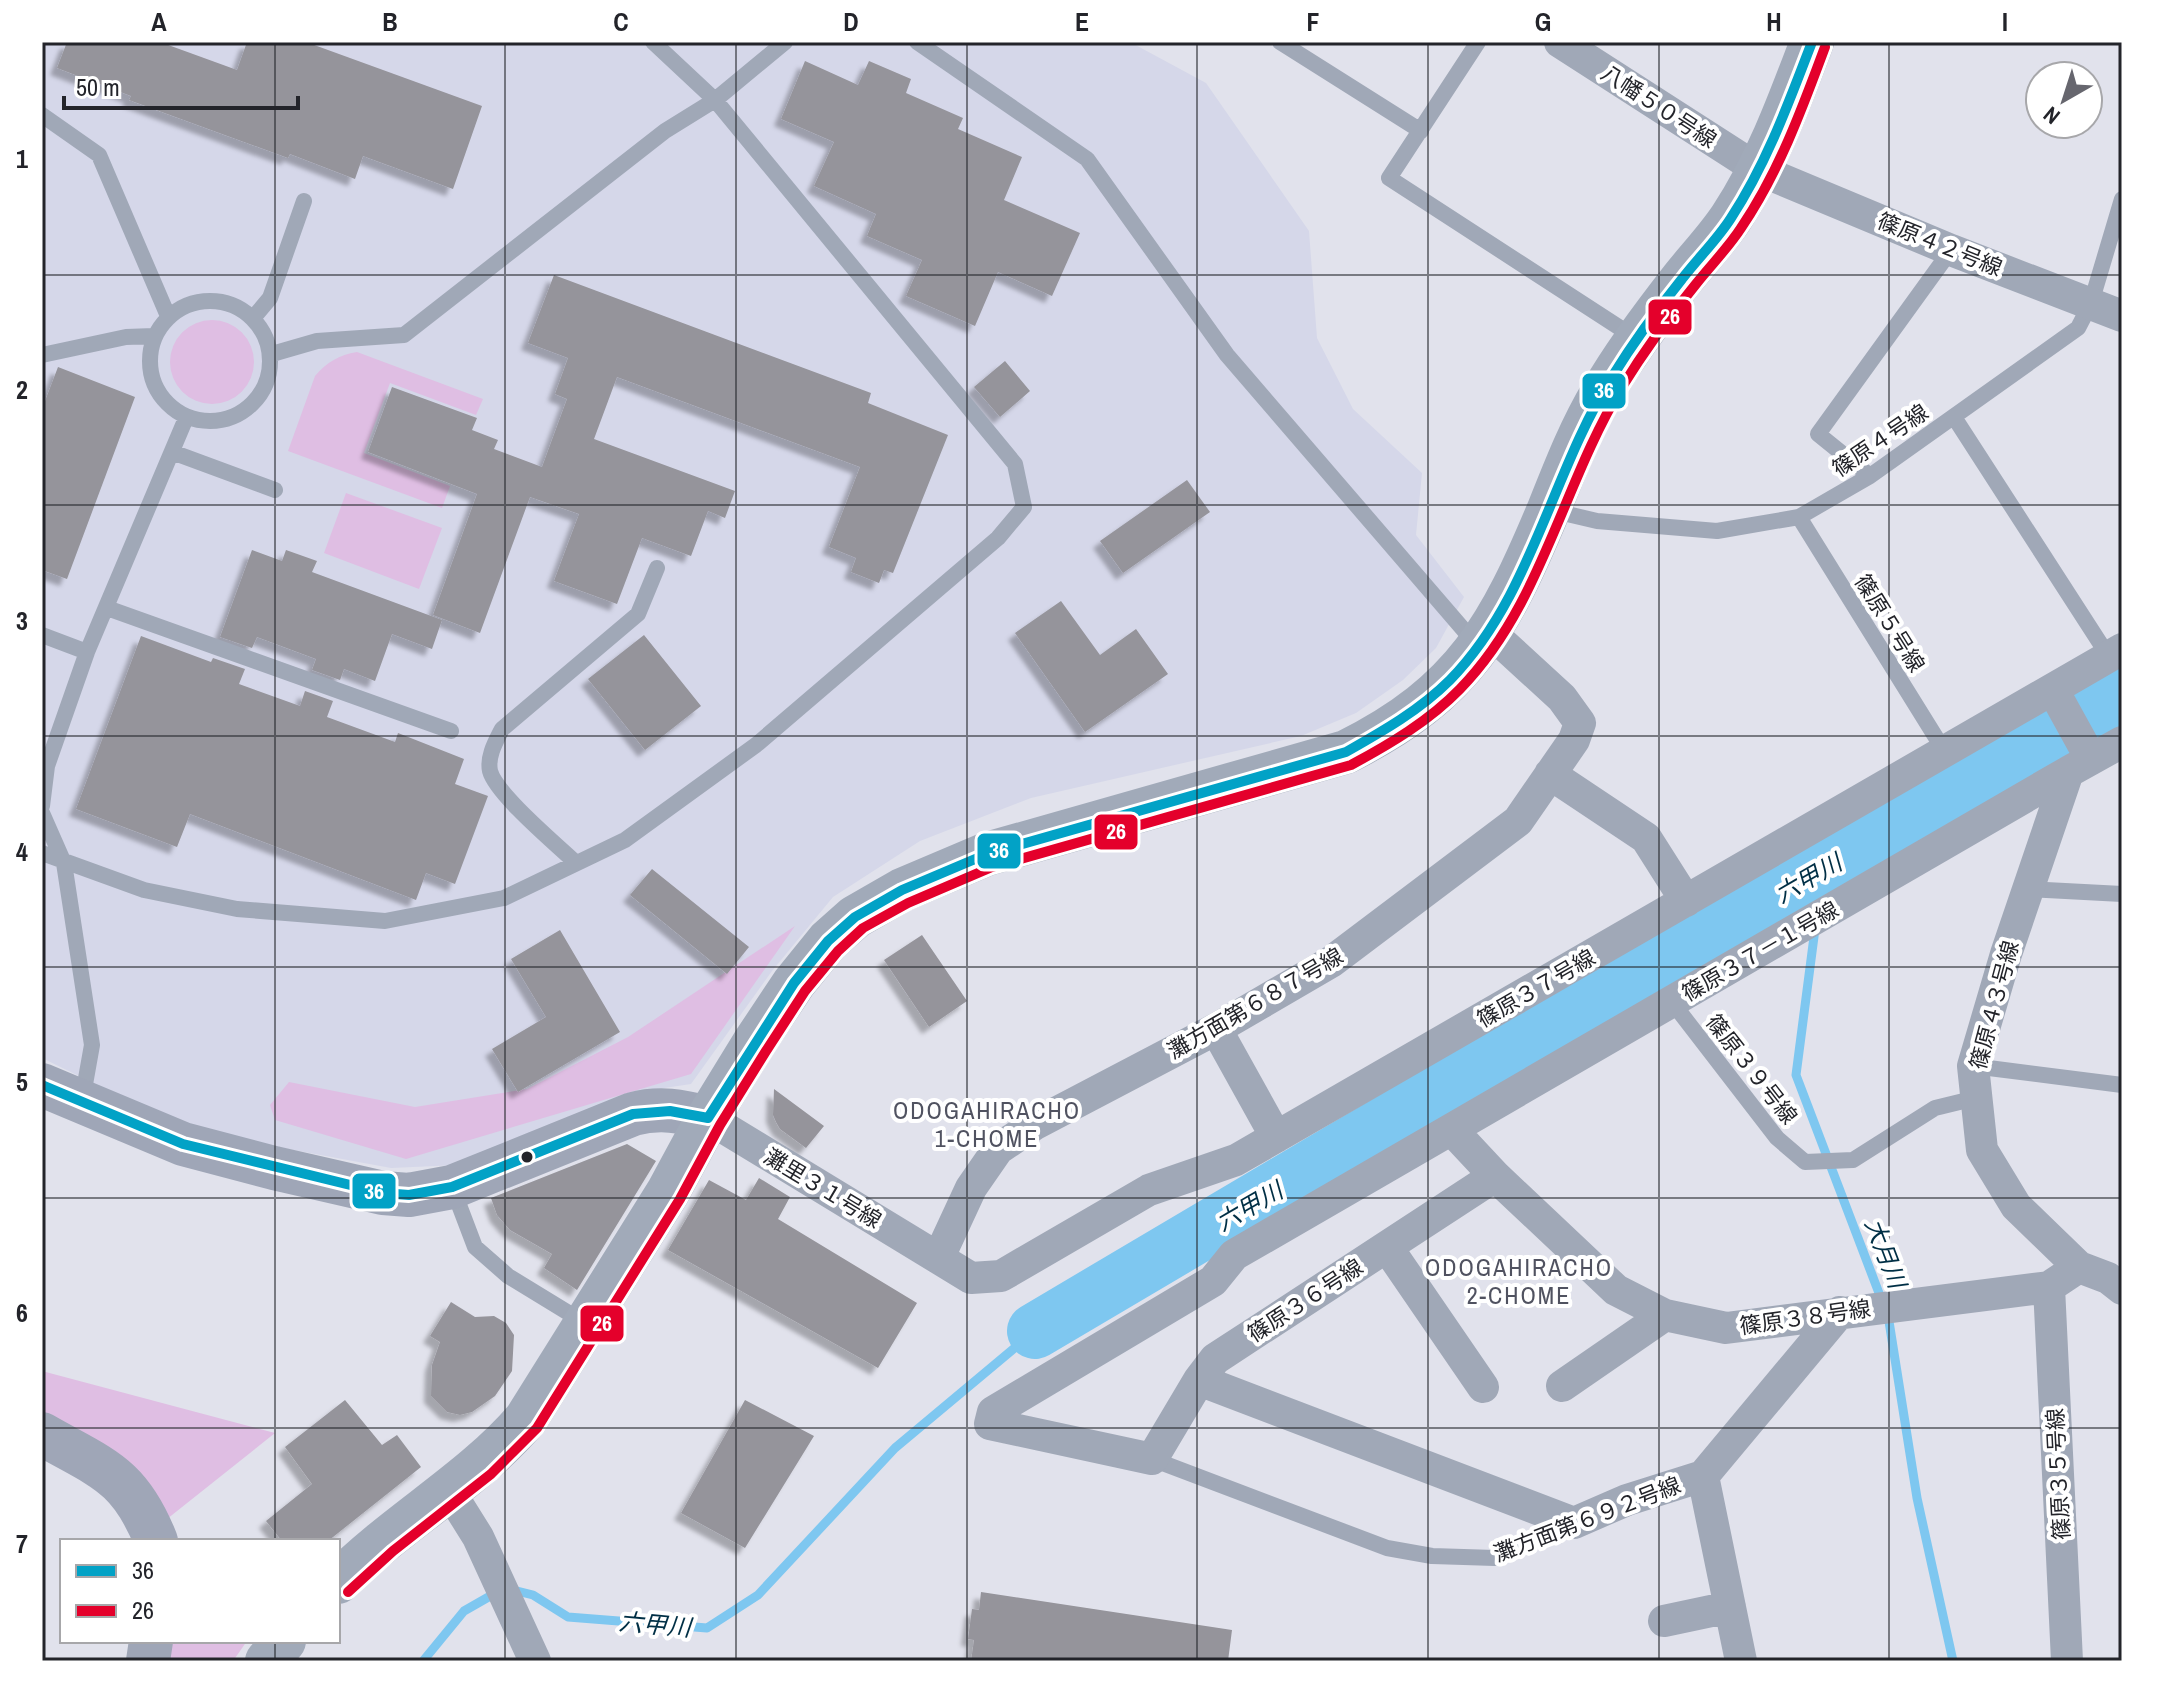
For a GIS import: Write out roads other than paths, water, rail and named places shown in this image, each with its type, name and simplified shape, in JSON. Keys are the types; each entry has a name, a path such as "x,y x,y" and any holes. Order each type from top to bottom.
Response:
{"main road":[{"path":"340,1580 390,1534 501,1446 526,1419 668,1192 708,1118 794,983 828,941 855,917 902,890 987,854 1346,752 1376,738 1421,707 1448,683 1484,640 1509,600 1578,437 1601,394 1637,339 1730,219 1759,170 1783,119 1812,42"},
{"path":"267,1661 282,1643"}],"street":[{"name":"八幡５０号線","path":"1560,42 1759,170"},
{"name":"篠原４２号線","path":"1759,170 1951,250 2122,316"},
{"path":"2115,653 2122,627"},
{"name":"灘方面第６８７号線","path":"939,1257 971,1188 998,1149 1035,1124 1216,1029 1331,962 1518,821 1574,740 1580,723 1562,698 1484,640"},
{"name":"篠原３７号線","path":"939,1257 971,1278 1001,1276 1149,1190 1236,1160 2115,653"},
{"path":"2053,690 2079,766"},
{"name":"篠原３７－１号線","path":"990,1424 993,1412 1213,1281 1234,1255 2122,742"},
{"name":"篠原４３号線","path":"2079,766 2028,889 1973,1066 1982,1150 2016,1206 2108,1276"},
{"path":"1550,774 1646,838 1686,901"},
{"path":"1216,1029 1276,1137"},
{"path":"42,1085 183,1144 290,1172 396,1194 428,1193 452,1187 633,1114 654,1109 708,1118"},
{"name":"灘里３１号線","path":"708,1118 939,1257"},
{"name":"篠原３８号線","path":"1452,1130 1495,1176 1616,1290 1665,1315 1726,1328 2049,1287 2108,1276"},
{"name":"篠原３６号線","path":"1152,1459 1215,1359 1495,1176"},
{"path":"1387,1247 1483,1387"},
{"name":"篠原３５号線","path":"2049,1287 2067,1661"},
{"name":"灘方面第６９２号線","path":"1574,1523 1627,1500 1703,1476 1840,1312"},
{"path":"1562,1386 1665,1315"},
{"path":"1199,1380 1574,1523"},
{"name":"灘方面第６９２号線","path":"990,1424 1152,1459"},
{"path":"42,1434 125,1484 139,1502 155,1539"},
{"path":"1703,1476 1741,1661"},
{"path":"448,1489 478,1537 535,1661"},
{"path":"1664,1621 1730,1607"}],"lane":[{"path":"42,853 144,890 237,909 385,921 504,898 625,840 756,745 998,538 1024,507 1015,464 715,100 653,42"},
{"path":"272,354 317,341 404,335 665,131 715,100 785,42"},
{"path":"917,42 1087,159 1227,355 1484,640"},
{"path":"1280,42 1421,131"},
{"path":"1478,42 1389,178 1637,339"},
{"path":"42,115 99,155 168,316"},
{"name":"篠原４号線","path":"1549,510 1597,521 1717,531 1799,517 1870,476 2078,328 2091,303 2122,199"},
{"path":"254,317 270,298 304,201"},
{"path":"1870,476 1818,434 1951,250"},
{"path":"196,301 226,302 254,317 272,354 268,385 248,411 218,422 186,418 166,404 153,384 149,360 154,336 168,316 196,301"},
{"path":"42,355 126,337 154,336"},
{"path":"1954,417 2115,653"},
{"path":"42,806 47,766 87,652 186,418"},
{"path":"172,452 275,490"},
{"name":"篠原５号線","path":"1799,517 1945,752"},
{"path":"576,863 512,803 490,772 492,749 502,729 638,614 657,568"},
{"path":"107,608 451,731"},
{"path":"42,635 87,652"},
{"path":"42,813 64,863 92,1045 81,1102"},
{"path":"2028,889 2122,894"},
{"name":"篠原３９号線","path":"1672,1002 1777,1138 1805,1162 1850,1160 1935,1108 1976,1098"},
{"path":"1973,1066 2122,1085"},
{"path":"452,1187 475,1247 508,1276 585,1323"},
{"name":"灘方面第６９２号線","path":"1152,1459 1387,1548 1432,1556 1495,1558 1574,1523"}],"waterway":[{"name":"六甲川","path":"1035,1331 1823,865 2122,694"},
{"name":"大月川","path":"1817,910 1823,865"},
{"name":"大月川","path":"1815,929 1796,1075 1882,1301"},
{"name":"大月川","path":"1888,1315 1917,1498 1953,1661"},
{"name":"六甲川","path":"513,1590 533,1595 568,1617 707,1628 758,1595 895,1448 1035,1331"},
{"name":"六甲川","path":"423,1661 464,1611 499,1591"}],"district":[{"name":"ODOGAHIRACHO 1-CHOME","path":"987,1124"},
{"name":"ODOGAHIRACHO 2-CHOME","path":"1519,1281"}]}
